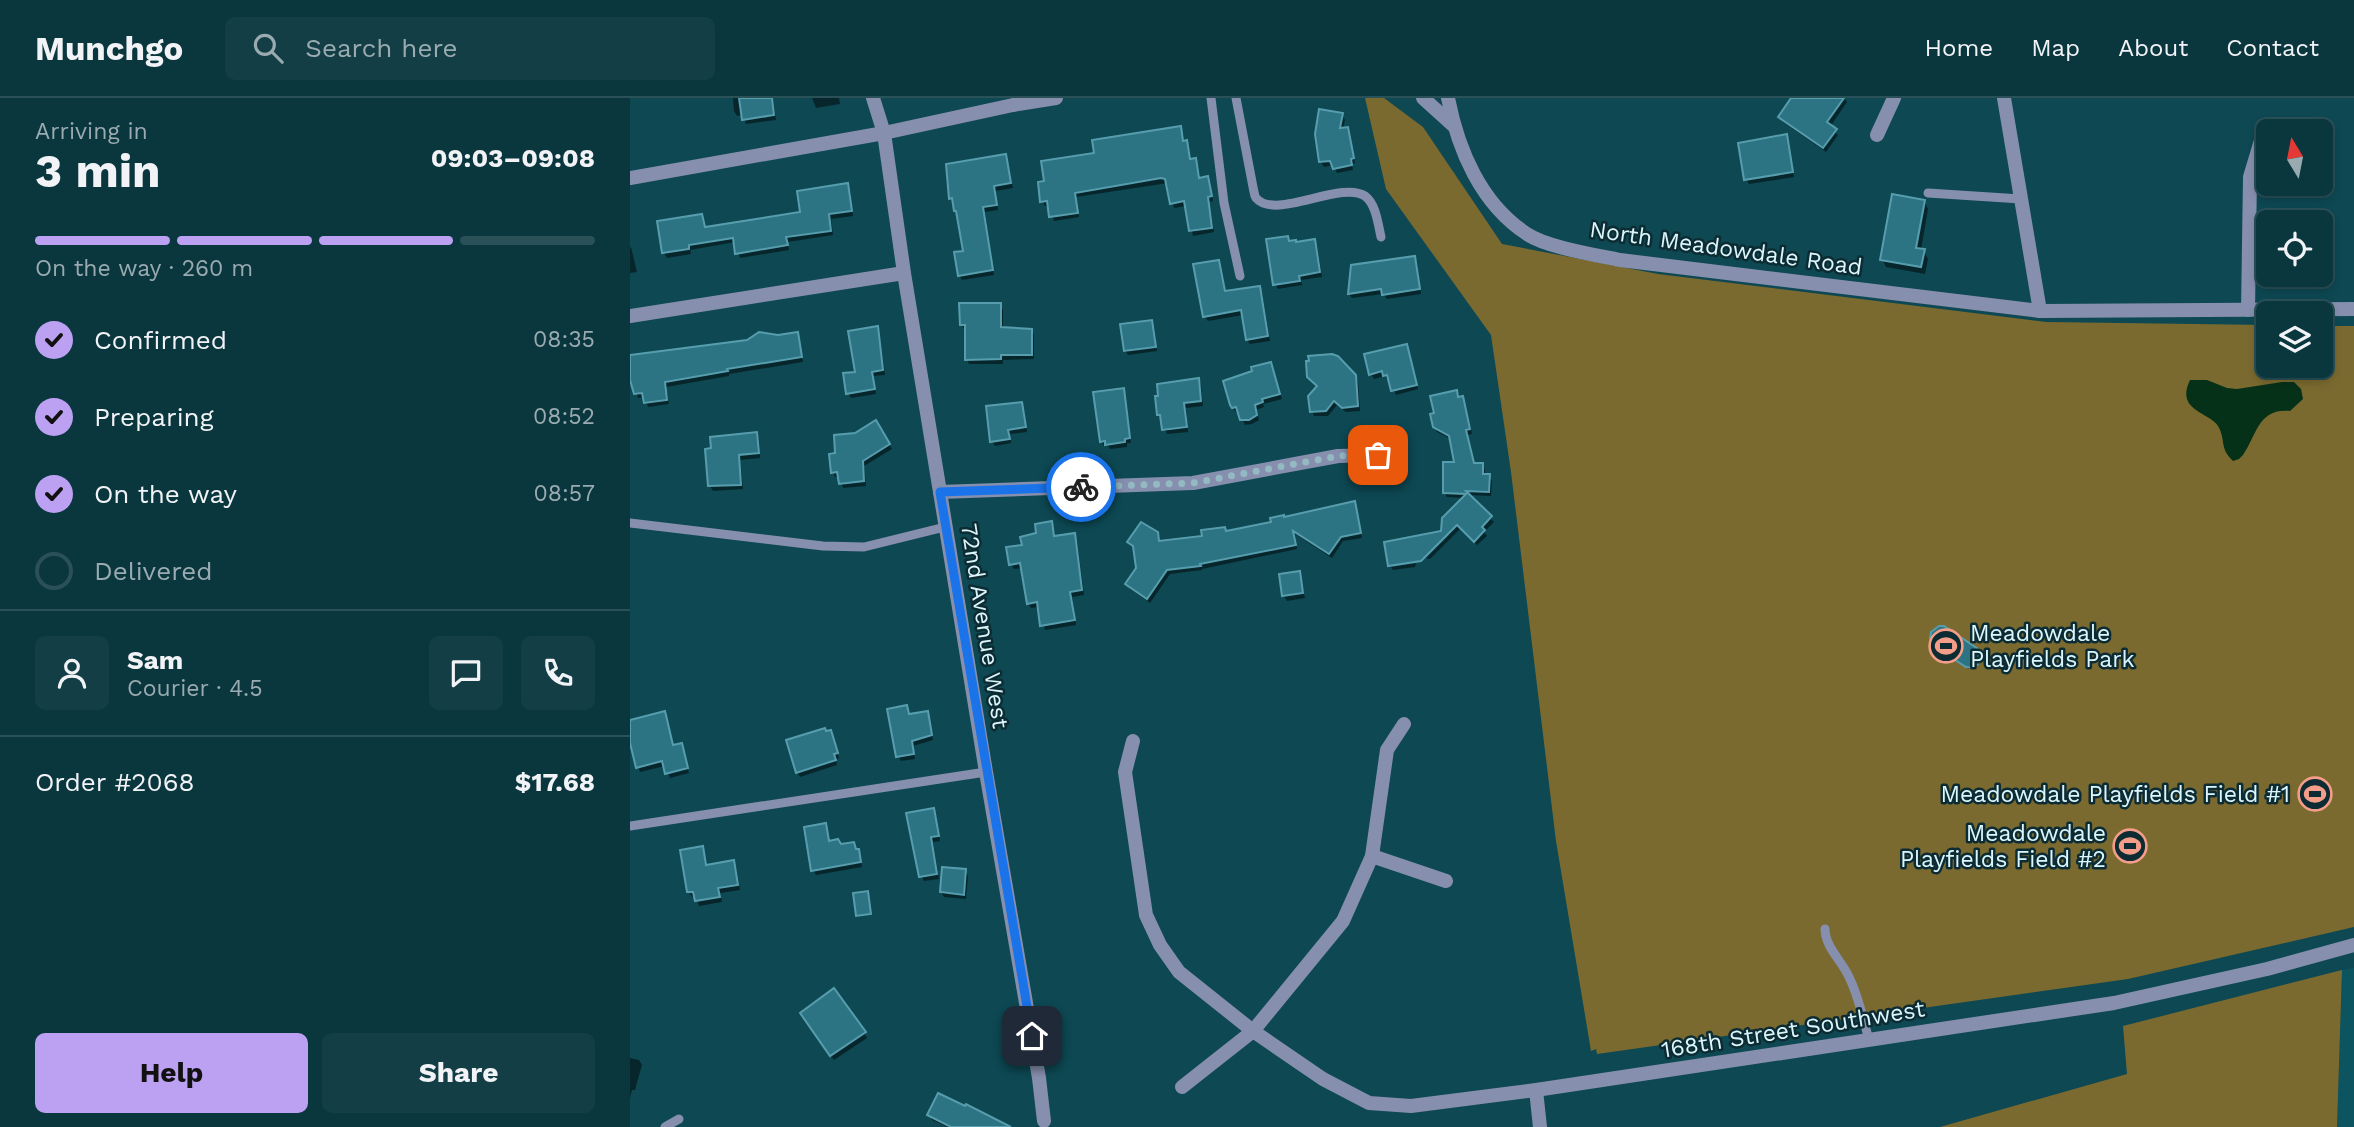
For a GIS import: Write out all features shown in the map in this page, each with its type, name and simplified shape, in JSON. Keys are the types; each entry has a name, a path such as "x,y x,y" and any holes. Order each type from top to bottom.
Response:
{"street":[{"name":"72nd Avenue West","path":"873,98 884,134 904,273 1044,1121"},
{"path":"630,178 884,134 1012,102 1056,98"},
{"path":"1423,98 1454,126"},
{"name":"North Meadowdale Road","path":"1448,98 1454,126 1476,179 1497,209 1528,236 1573,250 1620,260 2040,311 2354,309"},
{"path":"1877,135 1894,98"},
{"path":"2004,98 2040,311"},
{"path":"2248,310 2250,177 2256,157"},
{"path":"630,316 904,273"},
{"path":"940,492 1193,483 1338,456 1378,455"},
{"path":"1182,1087 1253,1031 1343,921 1372,856 1387,750 1404,724"},
{"name":"168th Street Southwest","path":"1133,741 1125,772 1146,915 1160,945 1179,972 1253,1031 1324,1079 1369,1103 1411,1106 1536,1090 2114,1003 2267,969 2354,945"},
{"path":"1372,856 1446,881"},
{"path":"1536,1090 1540,1127"}],"lane":[{"path":"1210,98 1224,203 1240,276"},
{"path":"1236,98 1252,187 1257,198 1269,206 1346,193 1360,194 1368,199 1374,210 1381,237"},
{"path":"1928,193 2021,199"},
{"path":"630,523 823,545 864,547 946,527"},
{"path":"630,826 986,772"},
{"path":"1825,929 1825,938 1848,973 1856,993 1869,1040"},
{"path":"665,1127 679,1119"}],"shaded area":[{"name":"Meadowdale Playfields Park","path":"1365,98 1384,98 1423,127 1502,244 1658,274 2046,322 2256,325 2256,378 2333,378 2333,326 2354,326 2354,927 2128,979 1597,1054 1596,1049 1591,1051 1556,841 1511,472 1491,335 1386,189"},
{"path":"2190,380 2207,380 2237,389 2294,382 2301,389 2303,399 2290,411 2279,411 2265,418 2243,455 2233,461 2224,448 2218,426 2190,404 2187,390"},
{"path":"2354,968 2354,1127 2337,1127 2342,970"},
{"path":"2342,970 2337,1127 1940,1127 2127,1074 2123,1026"}],"building":[{"path":"739,98 772,98 774,115 742,120"},
{"path":"1791,98 1844,98 1827,122 1837,129 1823,148 1778,117"},
{"path":"1319,109 1343,113 1340,128 1348,127 1354,158 1351,159 1352,165 1333,169 1330,161 1319,162 1315,134"},
{"path":"1181,126 1183,141 1187,140 1190,159 1196,158 1199,178 1208,176 1212,196 1208,197 1212,228 1189,231 1184,201 1170,204 1165,179 1161,178 1075,193 1078,213 1049,217 1047,201 1040,202 1038,182 1044,181 1041,161 1094,153 1092,140"},
{"path":"1787,134 1793,172 1744,180 1738,143"},
{"path":"1006,154 1011,183 994,186 997,205 983,207 993,270 958,276 954,252 963,251 956,211 952,198 949,199 946,164"},
{"path":"848,183 852,211 829,214 831,231 786,237 788,245 735,254 733,238 689,245 689,249 662,253 657,221 702,214 705,227 800,212 797,191"},
{"path":"1892,194 1925,200 1916,248 1925,249 1921,267 1880,260"},
{"path":"1288,236 1289,241 1296,242 1315,239 1320,272 1299,276 1300,281 1273,285 1266,239"},
{"path":"1415,256 1420,289 1382,295 1381,289 1348,294 1351,265"},
{"path":"1219,260 1225,291 1260,286 1268,336 1246,340 1241,310 1203,317 1193,264"},
{"path":"959,303 1001,303 1001,327 1032,329 1032,355 1001,355 1001,359 965,360 965,325 960,325"},
{"path":"1152,320 1156,347 1124,351 1120,324"},
{"path":"878,326 883,370 872,372 875,389 846,394 843,373 855,372 848,331"},
{"path":"759,332 778,335 798,332 802,357 665,382 667,400 644,403 642,393 634,394 630,380 630,355 747,340"},
{"path":"1407,344 1417,385 1391,391 1387,375 1383,376 1382,371 1369,375 1364,354"},
{"path":"1308,356 1338,356 1356,375 1358,406 1342,408 1334,401 1326,411 1310,412 1308,396 1317,386 1307,377 1306,361 1309,361"},
{"path":"1271,362 1280,394 1262,399 1263,402 1255,405 1257,415 1249,420 1240,420 1236,407 1232,408 1230,405 1223,381 1252,371 1251,367"},
{"path":"1199,378 1201,401 1184,403 1187,427 1162,430 1160,415 1157,415 1157,384"},
{"path":"1124,388 1130,438 1125,439 1125,442 1105,445 1105,441 1100,442 1093,392"},
{"path":"1457,390 1458,397 1463,396 1470,429 1466,430 1474,463 1483,463 1483,474 1490,474 1489,492 1466,491 1492,516 1482,527 1485,530 1474,542 1457,525 1421,561 1388,566 1384,542 1441,531 1442,518 1466,494 1443,493 1443,462 1454,462 1449,436 1433,427 1430,414 1434,413 1430,396"},
{"path":"1022,402 1026,427 1008,430 1010,439 990,442 986,406"},
{"path":"876,420 890,444 863,461 864,481 839,484 837,472 831,473 829,454 835,453 834,435 855,433"},
{"path":"757,432 759,453 739,455 741,485 708,486 705,449 711,448 710,437"},
{"path":"1355,501 1361,533 1341,537 1329,554 1293,531 1296,545 1200,564 1201,566 1167,570 1147,599 1125,584 1136,568 1133,546 1127,542 1141,522 1158,532 1159,541 1202,536 1201,530 1225,527 1226,531 1271,522 1270,518"},
{"path":"1052,521 1054,536 1075,533 1082,590 1070,592 1075,620 1040,626 1037,602 1027,604 1020,563 1009,565 1006,547 1022,545 1020,537 1036,533 1035,524"},
{"path":"1300,571 1303,593 1282,596 1279,574"},
{"path":"1944,626 1978,649 1981,659 1978,664 1973,668 1966,667 1932,645 1931,632"},
{"path":"907,705 909,714 928,711 932,735 912,741 914,754 896,757 887,709"},
{"path":"665,711 673,745 682,743 688,768 665,774 662,761 636,768 630,743 630,720"},
{"path":"825,728 826,731 831,730 838,753 834,754 836,760 796,773 786,740"},
{"path":"934,808 939,836 931,837 937,874 919,877 906,813"},
{"path":"826,823 829,841 838,839 841,844 854,842 856,849 859,849 861,862 811,871 804,827"},
{"path":"703,846 706,865 734,860 738,885 718,888 720,897 695,901 693,892 687,892 680,850"},
{"path":"942,867 966,869 964,895 940,892"},
{"path":"868,891 871,914 856,916 853,893"},
{"path":"834,988 866,1032 830,1056 800,1013"},
{"path":"938,1093 1011,1127 951,1127 927,1115"}],"way so far":[{"path":"1081,487 1193,483 1338,456 1378,455"}],"place":[{"name":"Meadowdale Playfields Park","path":"1946,646"},
{"name":"Meadowdale Playfields Field #1","path":"2315,794"},
{"name":"Meadowdale Playfields Field #2","path":"2130,846"}],"route":[{"path":"1032,1036 940,492 1081,487"}]}
